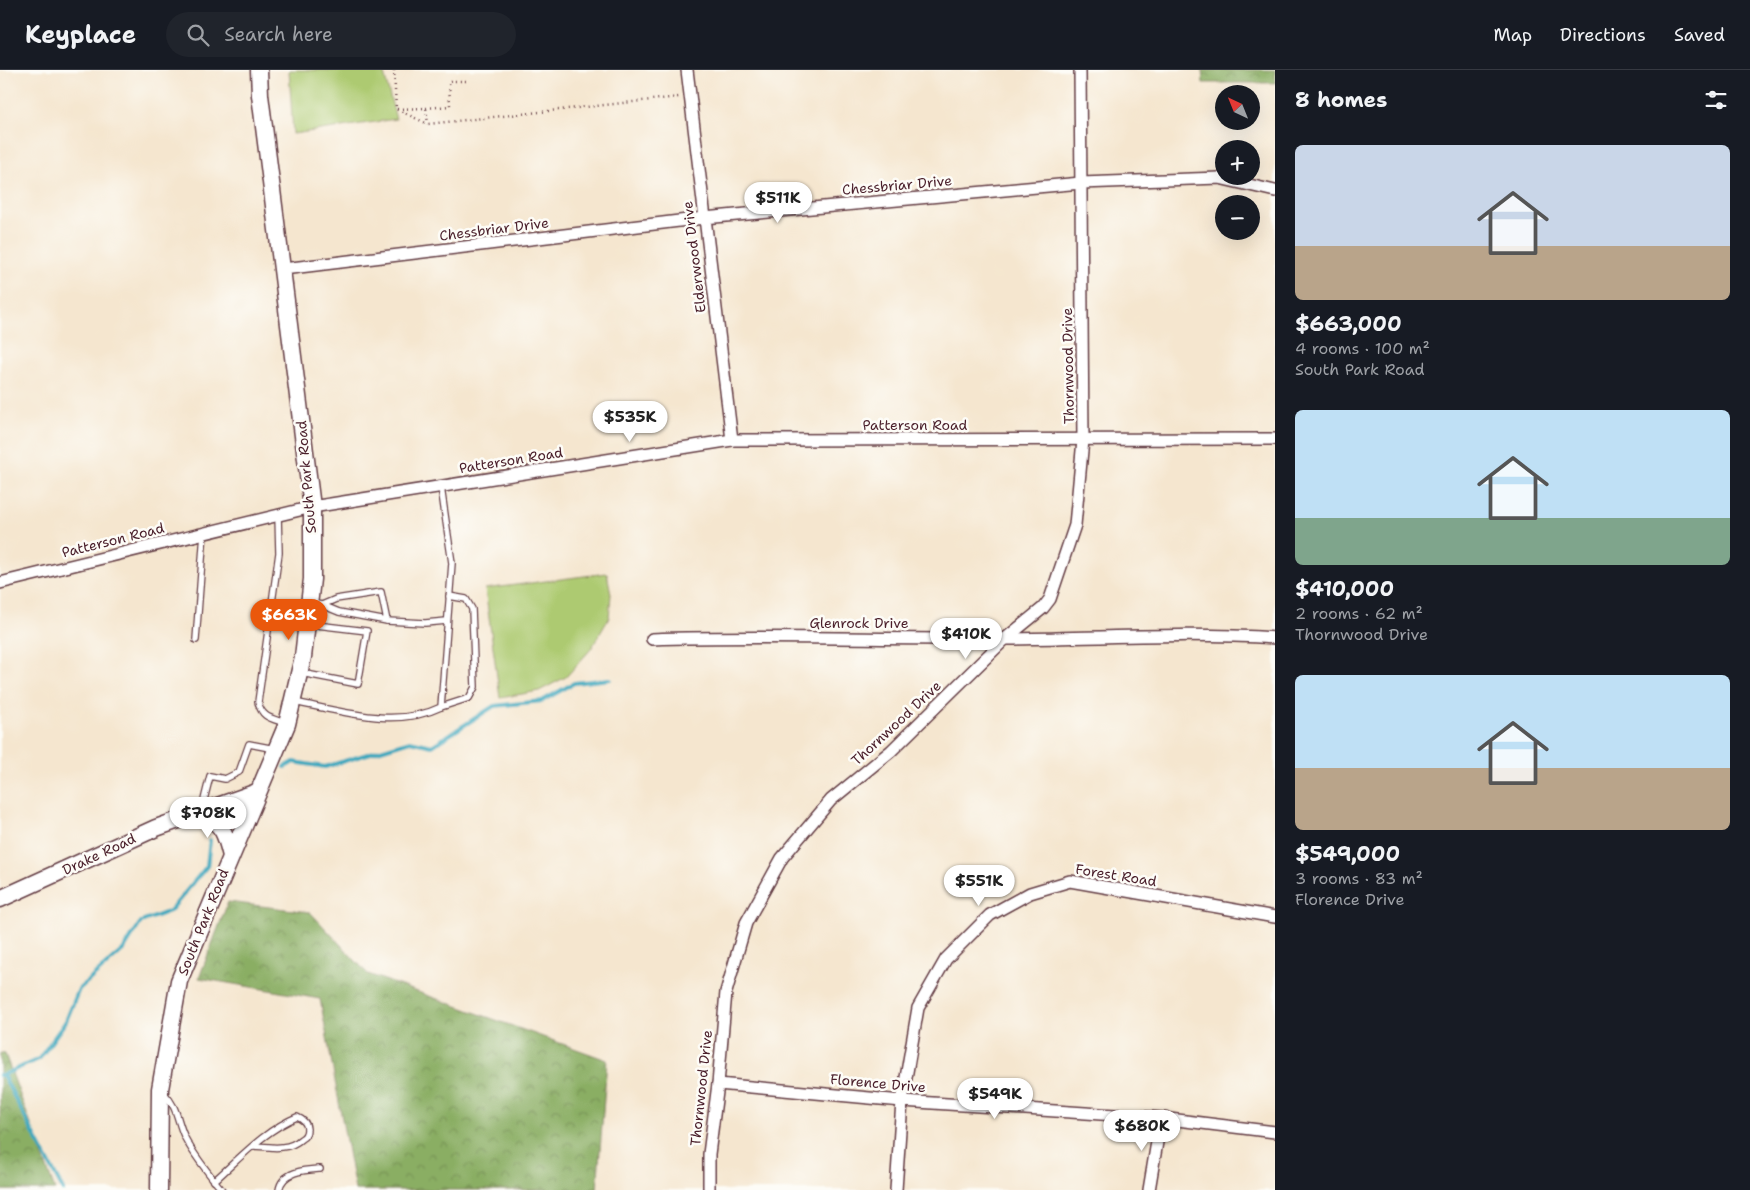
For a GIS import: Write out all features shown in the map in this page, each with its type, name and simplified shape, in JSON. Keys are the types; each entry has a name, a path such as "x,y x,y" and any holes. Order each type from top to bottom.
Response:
{"main road":[{"name":"South Park Road","path":"159,1190 160,1089 179,980 287,724 308,624 316,604 312,579 312,507 260,95 260,70"},
{"name":"Drake Road","path":"0,900 156,828 257,792"},
{"path":"196,814 208,818 217,824 225,835 231,856"}],"street":[{"name":"Elderwood Drive","path":"687,70 732,440"},
{"name":"Thornwood Drive","path":"709,1190 709,1154 718,1084 726,992 746,924 782,858 831,800 891,751 1005,639 1043,608 1050,599 1075,525 1083,440 1080,70"},
{"name":"Chessbriar Drive","path":"283,269 704,218 1081,183 1219,178 1275,191"},
{"name":"Patterson Road","path":"0,583 312,507 732,440 1275,439"},
{"name":"Glenrock Drive","path":"652,639 711,637 1005,639 1236,636 1275,638"},
{"name":"Forest Road","path":"896,1190 902,1101 918,1008 946,959 990,915 1030,893 1070,881 1275,917"},
{"name":"Florence Drive","path":"718,1084 902,1101 1161,1118 1275,1132"},
{"path":"1149,1190 1161,1118"}],"lane":[{"path":"441,487 452,562 441,707"},
{"path":"278,515 279,553 258,702 260,710 264,715 287,724"},
{"path":"196,640 204,533"},
{"path":"316,604 381,592 387,621"},
{"path":"292,702 374,717 413,717 469,698 475,687 472,609 466,599 448,596"},
{"path":"316,604 339,612 387,621 425,623 447,621"},
{"path":"299,673 358,684 366,631 308,624"},
{"path":"196,814 210,776 225,779 239,772 249,744 277,750"},
{"path":"160,1089 173,1102 184,1137 200,1164 222,1190"},
{"path":"214,1181 254,1146 289,1120 297,1117 305,1124 306,1136 295,1145 280,1148 254,1146"},
{"path":"279,1190 279,1186 290,1174 320,1169"}],"path":[{"path":"394,70 396,109"},
{"path":"396,109 450,106 449,81 466,81"},
{"path":"396,109 428,124 691,96"},
{"path":"426,108 428,124"}],"green space":[{"path":"289,70 383,70 396,119 293,134"},
{"path":"1202,70 1275,70 1275,83 1203,83"},
{"path":"607,573 611,594 609,618 591,649 566,677 539,691 500,698 485,589"},
{"path":"228,902 310,912 368,974 607,1060 597,1190 355,1190 320,999 199,978"},
{"path":"0,1053 5,1054 55,1190 0,1190"}],"waterway":[{"path":"285,767 294,762 325,767 410,741 432,746 494,706 542,701 574,683 610,679"},
{"path":"0,1075 39,1059 66,1021 79,989 124,949 141,922 170,911 207,866 210,840"},
{"path":"3,1075 63,1190"}]}
